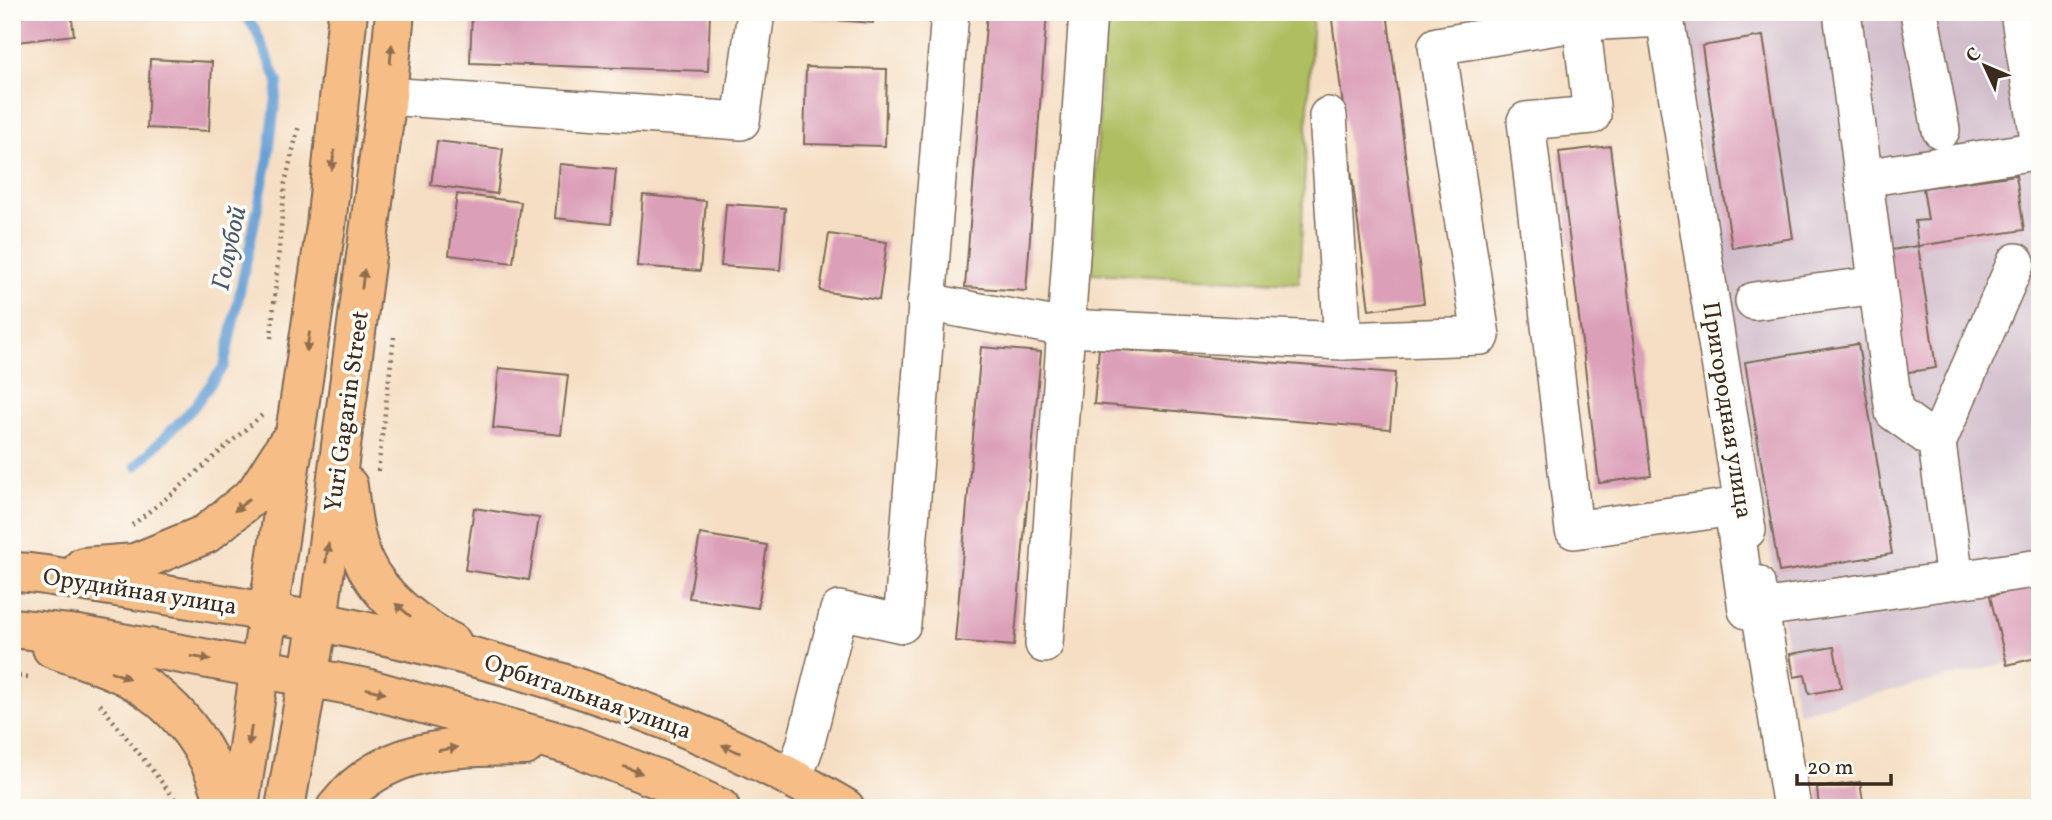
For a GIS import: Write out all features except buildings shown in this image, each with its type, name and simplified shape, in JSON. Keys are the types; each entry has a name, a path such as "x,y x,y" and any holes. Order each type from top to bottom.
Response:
{"main road":[{"name":"Yuri Gagarin Street","path":"239,808 269,611 280,422 326,226 348,12"},
{"name":"Yuri Gagarin Street","path":"285,808 318,621 387,96 395,12"},
{"path":"19,572 135,563 206,534 255,494 280,422"},
{"path":"343,433 352,522 365,563 386,595 415,619 446,640 482,659"},
{"name":"Орудийная улица","path":"19,572 318,621"},
{"name":"Орбитальная улица","path":"318,621 482,659 588,691 673,723 755,760 845,808"},
{"path":"12,629 78,635 366,688 570,745 658,779 720,808"},
{"path":"12,629 132,679 163,702 192,732 207,754 220,785 225,808"},
{"path":"337,808 357,785 383,767 407,756 466,747 570,745"}],"street":[{"path":"387,96 741,121 757,12"},
{"path":"793,779 806,746 839,610 902,624 950,12"},
{"path":"1044,643 1088,12"},
{"path":"1842,12 1894,412 1937,443"},
{"path":"1919,12 1941,130"},
{"path":"1864,178 2039,134 2020,12"},
{"path":"926,302 1066,328 1343,341 1481,336 1437,46 1580,17 1664,15"},
{"name":"Пригородная улица","path":"1664,15 1792,808"},
{"path":"1580,17 1592,115 1526,121 1574,530 1734,507 1747,610 2040,568"},
{"path":"1328,116 1343,341"},
{"path":"1955,580 1937,443 2016,262"},
{"path":"1754,301 1878,285"}],"path":[{"path":"270,345 285,183 300,119"},
{"path":"377,481 394,330"},
{"path":"173,493 280,422"},
{"path":"12,676 40,678"},
{"path":"98,702 182,808"}],"shaded area":[{"path":"1678,12 2040,12 2040,656 1798,712"}],"green space":[{"path":"1104,12 1313,12 1299,283 1091,273"}],"waterway":[{"name":"Голубой","path":"136,466 193,408 224,366 268,160 278,82 255,29 243,12"}]}
